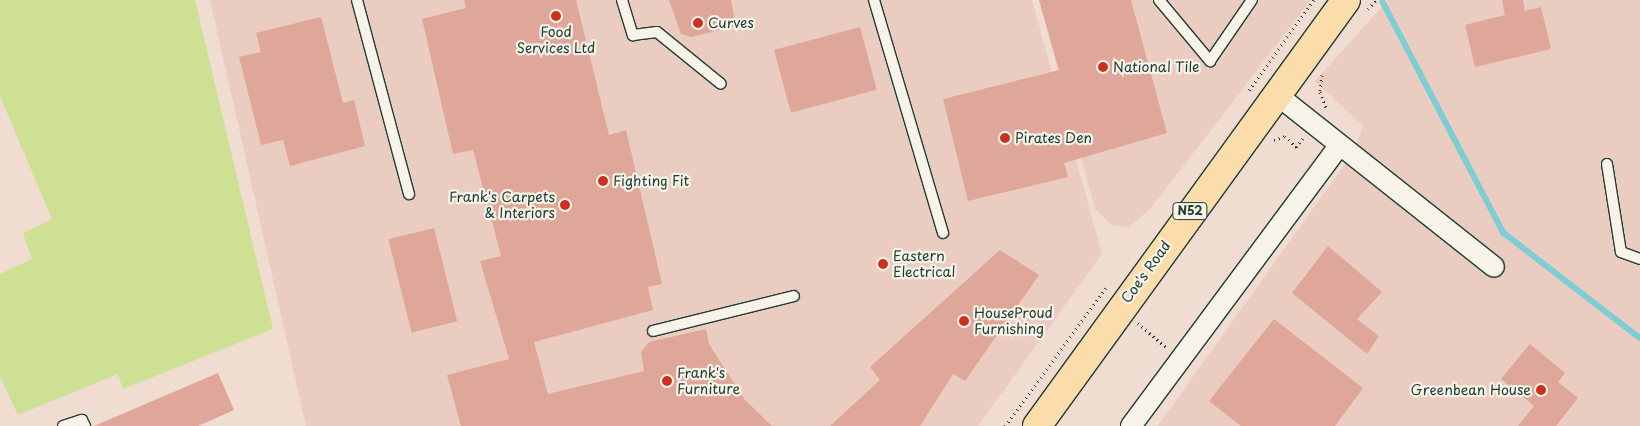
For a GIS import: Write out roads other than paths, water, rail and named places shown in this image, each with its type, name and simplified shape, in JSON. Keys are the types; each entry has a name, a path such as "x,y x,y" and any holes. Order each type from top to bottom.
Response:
{"main road":[{"name":"Coe's Road","path":"1037,426 1346,0"}],"street":[{"path":"1276,94 1494,267"},
{"path":"1131,426 1179,358 1340,145"}],"lane":[{"path":"357,0 408,194"},
{"path":"622,0 633,35 657,32 721,84"},
{"path":"874,0 943,233"},
{"path":"1161,0 1165,11 1210,61 1252,0"},
{"path":"1607,164 1621,252 1640,260"},
{"path":"652,331 794,296"},
{"path":"64,426 82,420 84,426"}],"waterway":[{"path":"1383,2 1504,233 1640,338"}],"place":[{"name":"Food Services Ltd","path":"556,16"},
{"name":"Curves","path":"698,23"},
{"name":"National Tile","path":"1103,67"},
{"name":"Pirates Den","path":"1005,138"},
{"name":"Fighting Fit","path":"603,181"},
{"name":"Frank's Carpets & Interiors","path":"565,205"},
{"name":"Eastern Electrical","path":"883,264"},
{"name":"HouseProud Furnishing","path":"964,321"},
{"name":"Frank's Furniture","path":"667,381"},
{"name":"Greenbean House","path":"1541,390"}]}
